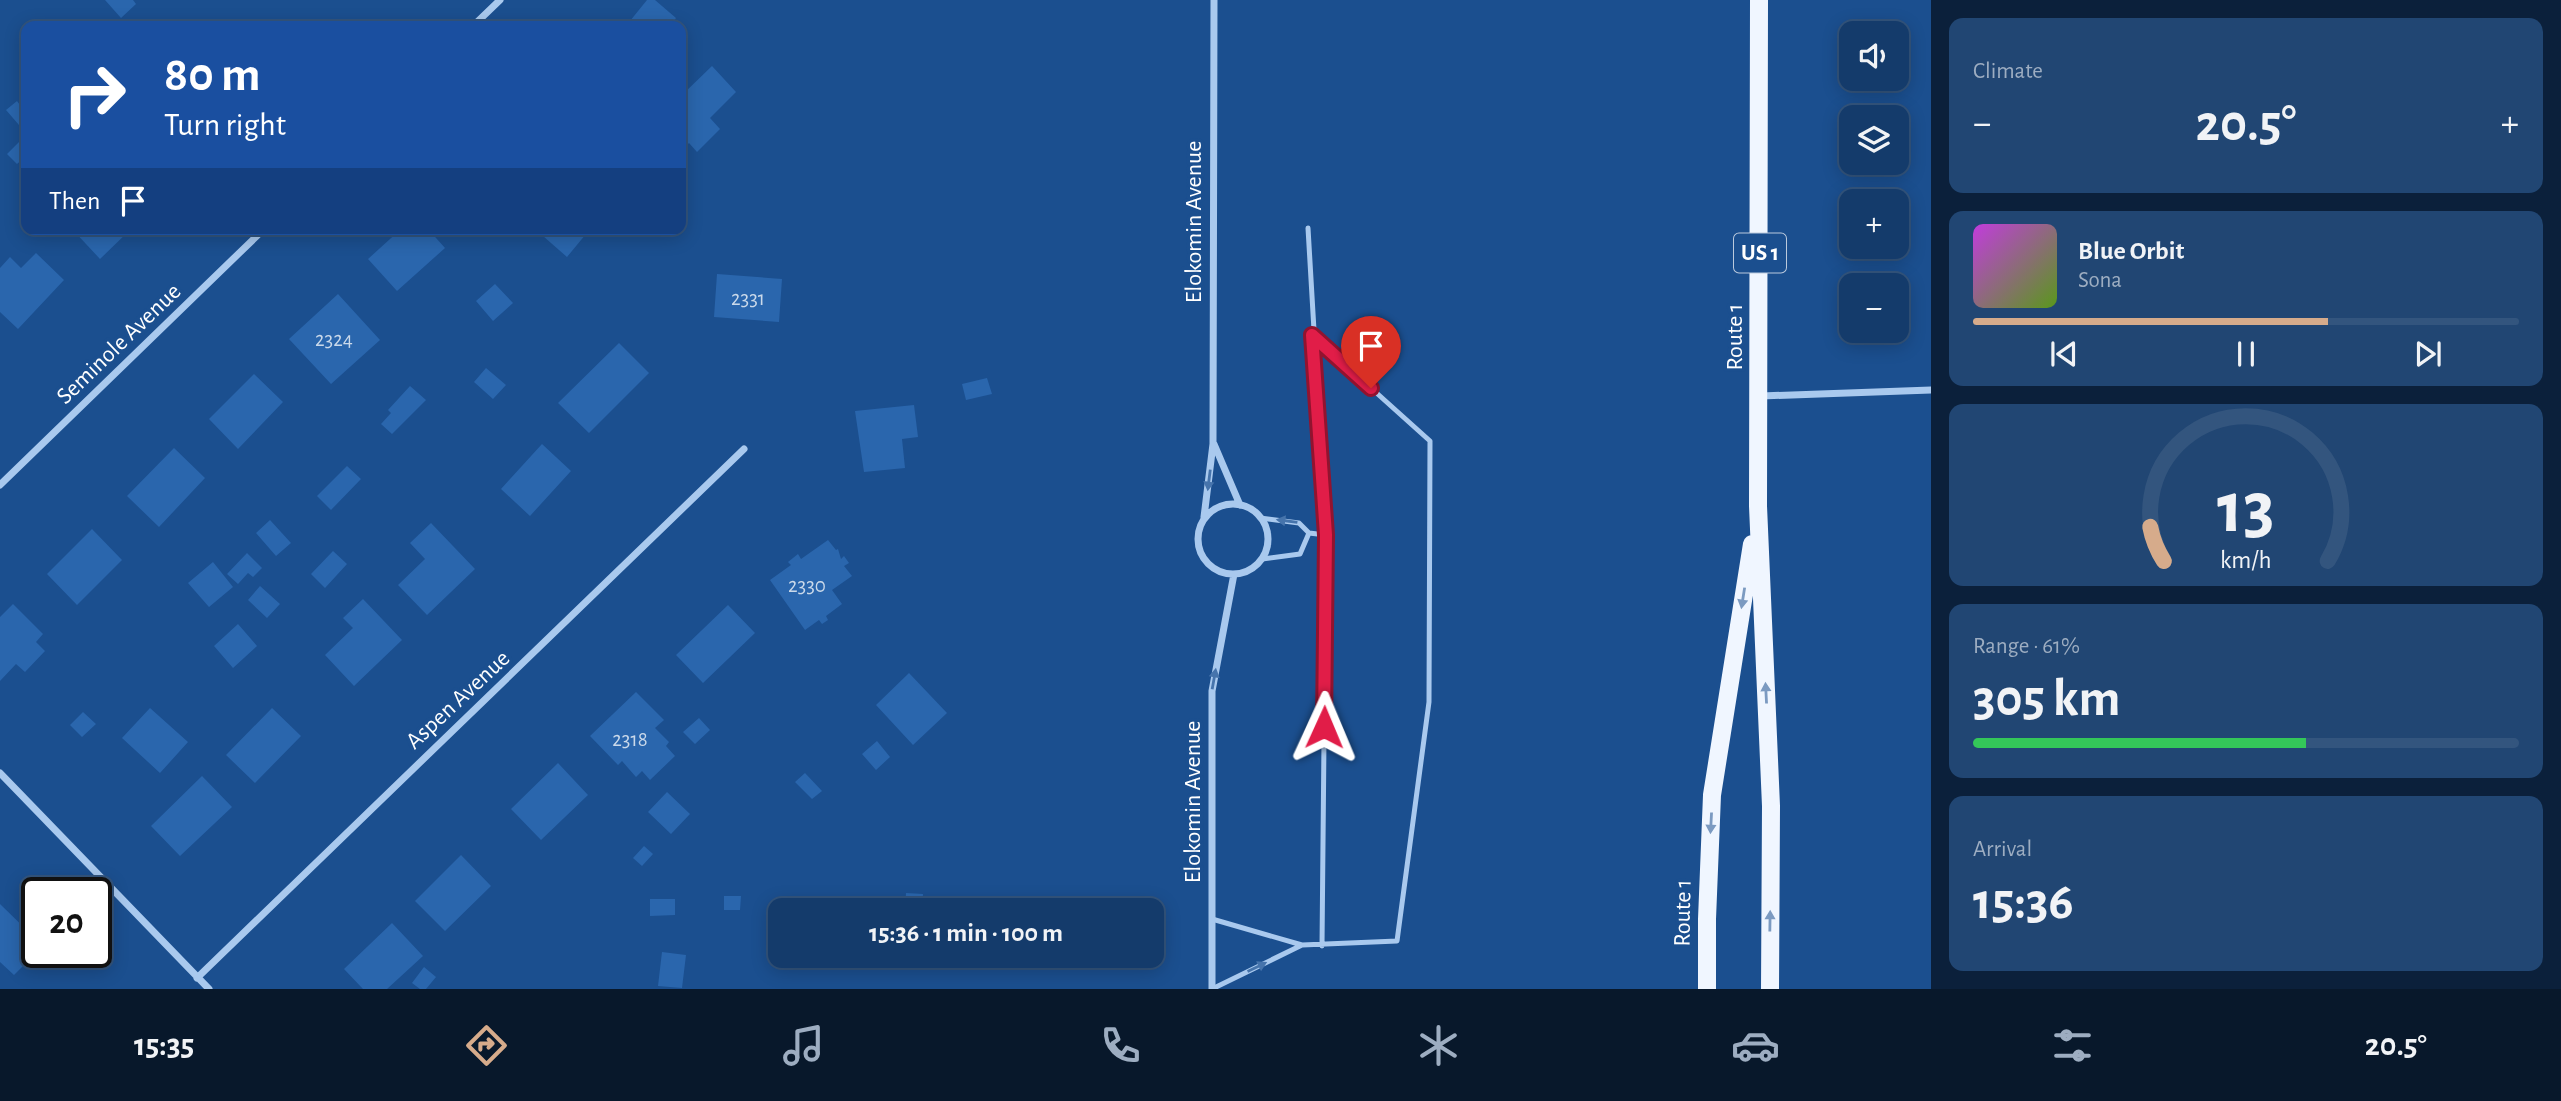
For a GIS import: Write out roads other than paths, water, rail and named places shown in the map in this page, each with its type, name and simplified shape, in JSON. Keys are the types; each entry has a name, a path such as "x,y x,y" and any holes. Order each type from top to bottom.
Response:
{"main road":[{"name":"Route 1","path":"1759,0 1758,506 1771,806 1770,989"},
{"name":"Route 1","path":"1707,989 1712,795 1758,506"}],"street":[{"path":"478,21 500,0"},
{"name":"Elokomin Avenue","path":"1204,517 1213,444 1214,0"},
{"name":"Seminole Avenue","path":"0,485 258,235"},
{"path":"1760,396 1931,390"},
{"name":"Elokomin Avenue","path":"1213,444 1240,505"},
{"name":"Aspen Avenue","path":"197,978 744,449"},
{"path":"1240,505 1260,518 1268,538 1262,559 1254,567 1234,574 1222,572 1204,558 1198,536 1204,517 1217,508 1240,505"},
{"name":"Elokomin Avenue","path":"1212,989 1212,691 1234,574"},
{"path":"0,773 209,989"}],"lane":[{"path":"1308,228 1312,335 1326,535 1322,946"},
{"path":"1212,919 1302,945 1397,941 1429,702 1430,441 1312,335"},
{"path":"1260,518 1299,523 1309,533 1326,535"},
{"path":"1262,559 1300,554 1309,533"},
{"path":"1212,989 1302,945"}]}
